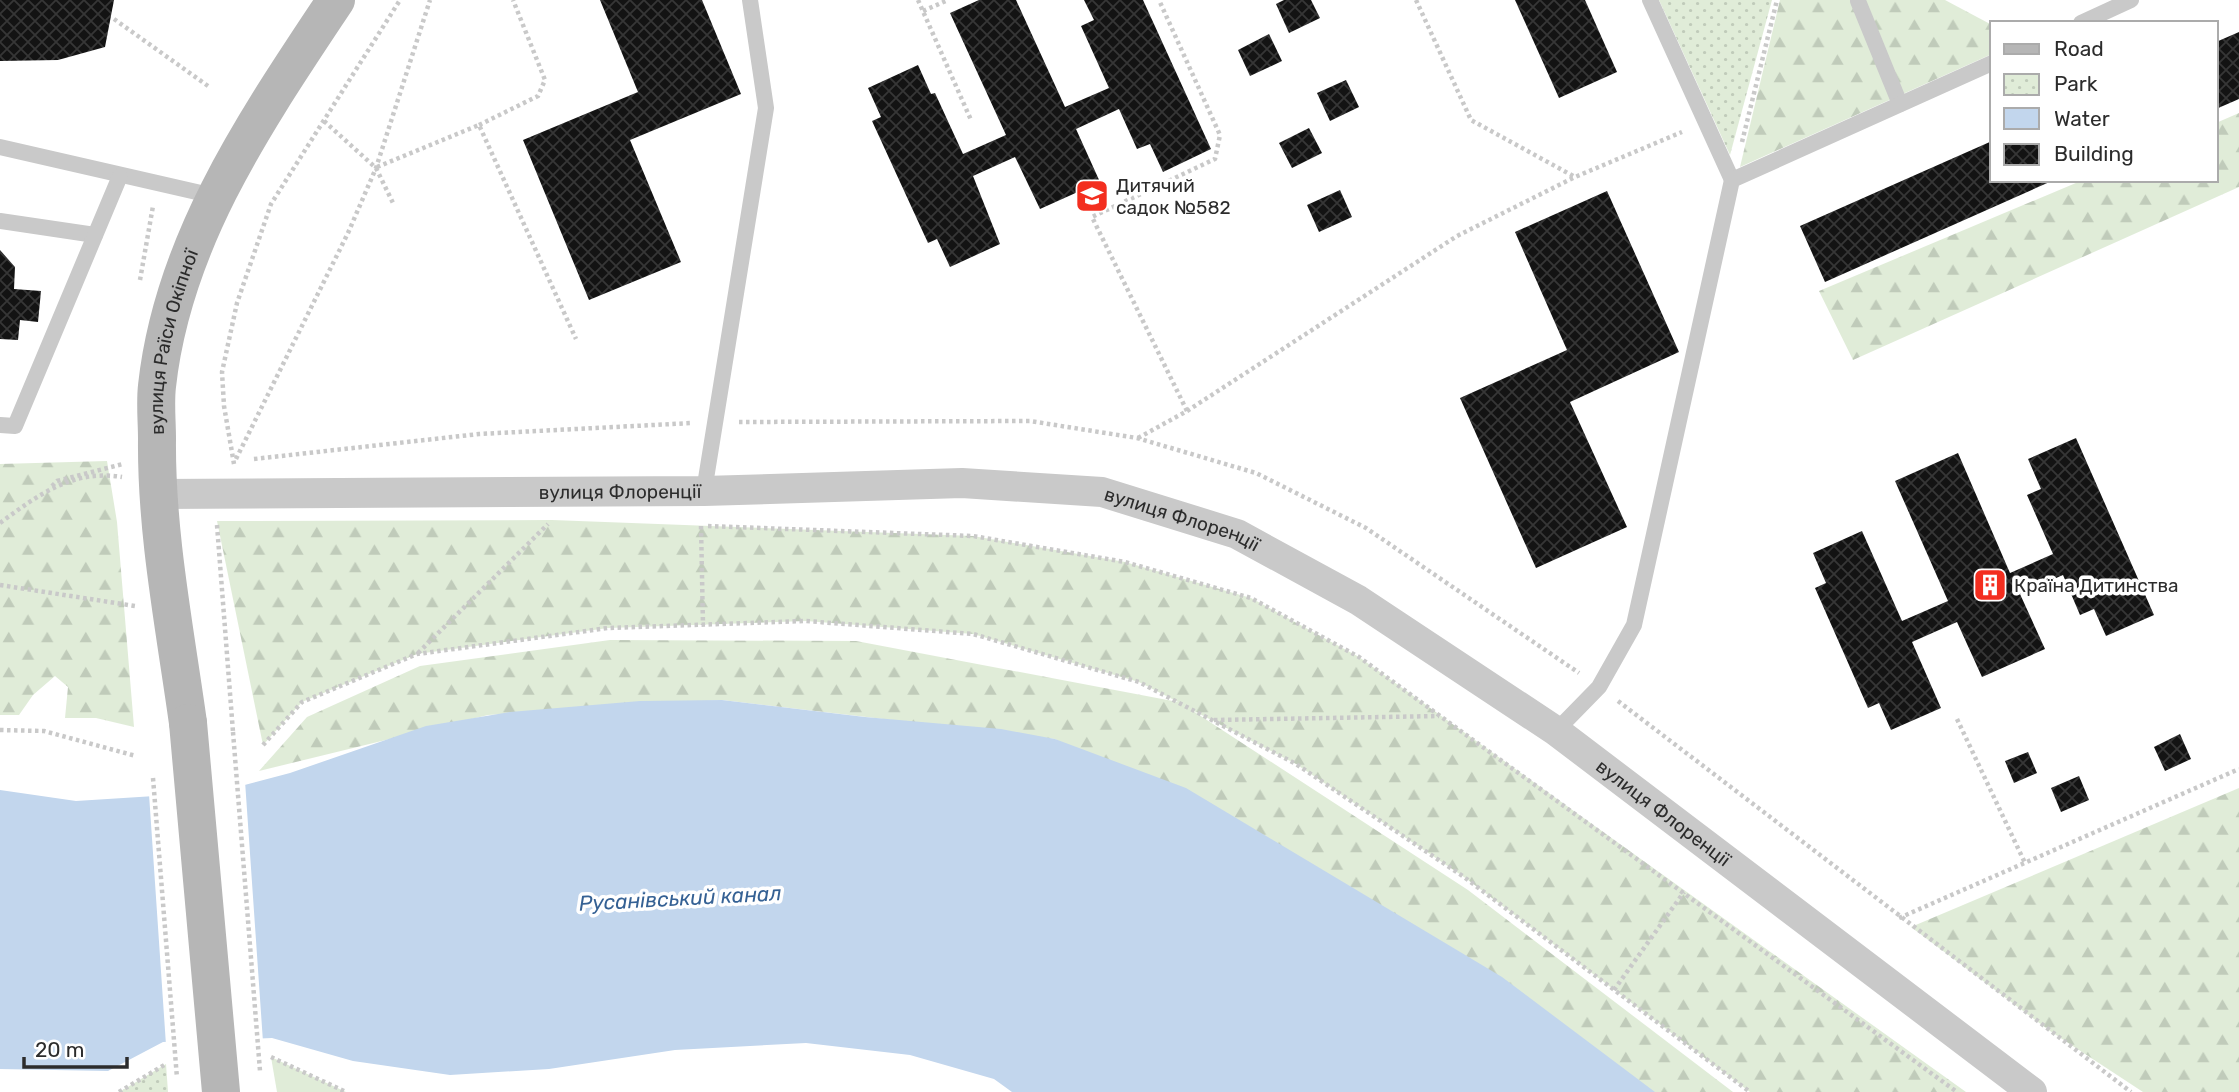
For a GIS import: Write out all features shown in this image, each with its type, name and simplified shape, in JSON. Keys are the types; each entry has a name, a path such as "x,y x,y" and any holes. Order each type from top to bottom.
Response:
{"main road":[{"name":"вулиця Раїси Окіпної","path":"221,1092 188,723 143,486 157,386 172,311 190,249 214,196 276,89 336,0"}],"street":[{"name":"вулиця Флоренції","path":"143,486 213,495 704,491 962,483 1102,492 1237,534 1358,600 1556,731 2032,1092"}],"lane":[{"path":"704,491 766,108 750,0"},
{"path":"1556,731 1599,687 1634,625 1732,180 1650,0"},
{"path":"2085,21 2131,0"},
{"path":"1858,1 1900,104"},
{"path":"1732,180 1990,64"},
{"path":"0,147 120,176 158,181 214,196"},
{"path":"0,425 15,426 120,176"},
{"path":"0,221 95,235"}],"path":[{"path":"236,461 224,406 222,372 237,303 271,204 400,0"},
{"path":"260,1072 213,495 236,461 348,233 376,168 430,0"},
{"path":"376,168 478,125 538,96 545,80 513,0"},
{"path":"918,0 971,120"},
{"path":"923,11 948,0"},
{"path":"1159,0 1220,135 1215,159 1092,217 1187,411"},
{"path":"1416,0 1471,120 1575,177"},
{"path":"1732,180 1777,0"},
{"path":"114,19 208,86"},
{"path":"324,121 376,168 393,203"},
{"path":"1138,438 1187,411 1457,236 1575,177 1705,122"},
{"path":"478,125 576,339"},
{"path":"236,461 479,434 714,422 1030,421 1138,438 1256,473 1366,528 1599,687 2131,1092"},
{"path":"0,523 57,481 128,463"},
{"path":"51,486 97,473 143,486"},
{"path":"417,654 552,520 538,520"},
{"path":"688,525 974,536 1125,562 1251,598 1359,657 1957,1092"},
{"path":"701,526 703,625"},
{"path":"0,585 139,607"},
{"path":"263,745 302,702 417,654 608,628 806,621 973,634 1139,682 1296,764 1464,877 1750,1092"},
{"path":"1212,720 1440,716"},
{"path":"1957,719 2025,863"},
{"path":"0,730 44,731 136,756"},
{"path":"152,766 177,1078"},
{"path":"1899,918 2239,769"},
{"path":"1614,990 1684,892"},
{"path":"271,1057 346,1092"},
{"path":"121,1092 166,1064"}],"green space":[{"path":"1659,0 1772,0 1730,155"},
{"path":"1780,0 1945,0 1990,24 1990,55 1740,167"},
{"path":"2239,113 2239,187 1853,360 1819,291 2078,182 2218,182 2218,122"},
{"path":"107,461 117,522 134,727 96,718 65,718 68,687 55,676 33,695 19,715 0,715 0,464"},
{"path":"552,520 973,536 1125,562 1251,598 1359,657 1966,1092 1750,1092 1464,877 1296,764 1190,709 1468,890 1733,1092 1653,1092 1055,739 722,700 488,715 259,771 307,717 420,666 610,640 856,641 1178,702 1139,682 973,634 806,621 608,628 417,654 302,702 263,745 217,521"},
{"path":"2239,788 2239,1092 2143,1092 2050,1031 1911,927"},
{"path":"271,1057 346,1092 277,1092"},
{"path":"166,1064 168,1092 119,1092 121,1091"}],"water":[{"name":"Русанівський канал","path":"722,700 865,717 1001,729 1055,739 1186,788 1502,977 1655,1092 1012,1092 994,1079 910,1055 806,1043 675,1050 549,1069 450,1075 353,1061 272,1038 163,1042 108,1071 0,1069 0,790 76,801 218,792 290,773 426,726 510,712 640,701"}],"pier":[{"path":"245,781 263,1042 166,1045 149,794 218,788"}],"building":[{"path":"0,0 114,0 105,47 58,60 0,61"},
{"path":"600,0 702,0 741,94 630,140 681,262 589,300 523,140 638,92"},
{"path":"979,0 1016,0 1065,107 1109,88 1081,26 1094,20 1084,0 1143,0 1211,149 1163,172 1150,144 1137,149 1119,109 1076,129 1100,182 1040,209 1015,157 973,176 1000,244 950,267 937,239 928,243 872,121 881,117 868,88 918,65 931,94 935,93 963,154 1006,135 950,13"},
{"path":"1284,0 1311,0 1320,18 1289,33 1276,4"},
{"path":"1515,0 1585,0 1617,72 1559,98"},
{"path":"2239,32 2239,99 2218,108 2218,41"},
{"path":"1269,34 1282,61 1250,76 1238,50"},
{"path":"1346,80 1359,107 1330,121 1317,93"},
{"path":"1309,128 1322,153 1292,168 1279,143"},
{"path":"1990,142 1990,182 2050,182 1825,282 1800,226"},
{"path":"1340,190 1352,217 1319,232 1307,205"},
{"path":"1607,191 1679,352 1570,402 1627,527 1536,568 1460,398 1567,350 1515,232"},
{"path":"0,250 15,267 14,289 41,291 38,322 20,320 18,340 0,339"},
{"name":"Країна Дитинства","path":"2076,438 2154,615 2106,636 2094,609 2080,615 2063,575 2020,594 2045,649 1982,677 1957,622 1912,642 1941,708 1891,730 1879,703 1868,708 1815,588 1826,583 1813,553 1862,531 1902,621 1948,601 1895,481 1958,453 2010,573 2053,554 2027,495 2041,489 2028,459"},
{"path":"2180,734 2191,759 2165,771 2154,747"},
{"path":"2028,752 2037,773 2014,783 2005,761"},
{"path":"2079,776 2089,800 2061,812 2051,788"}],"place":[{"name":"Дитячий садок №582","path":"1092,196"},
{"name":"Країна Дитинства","path":"1990,585"}]}
